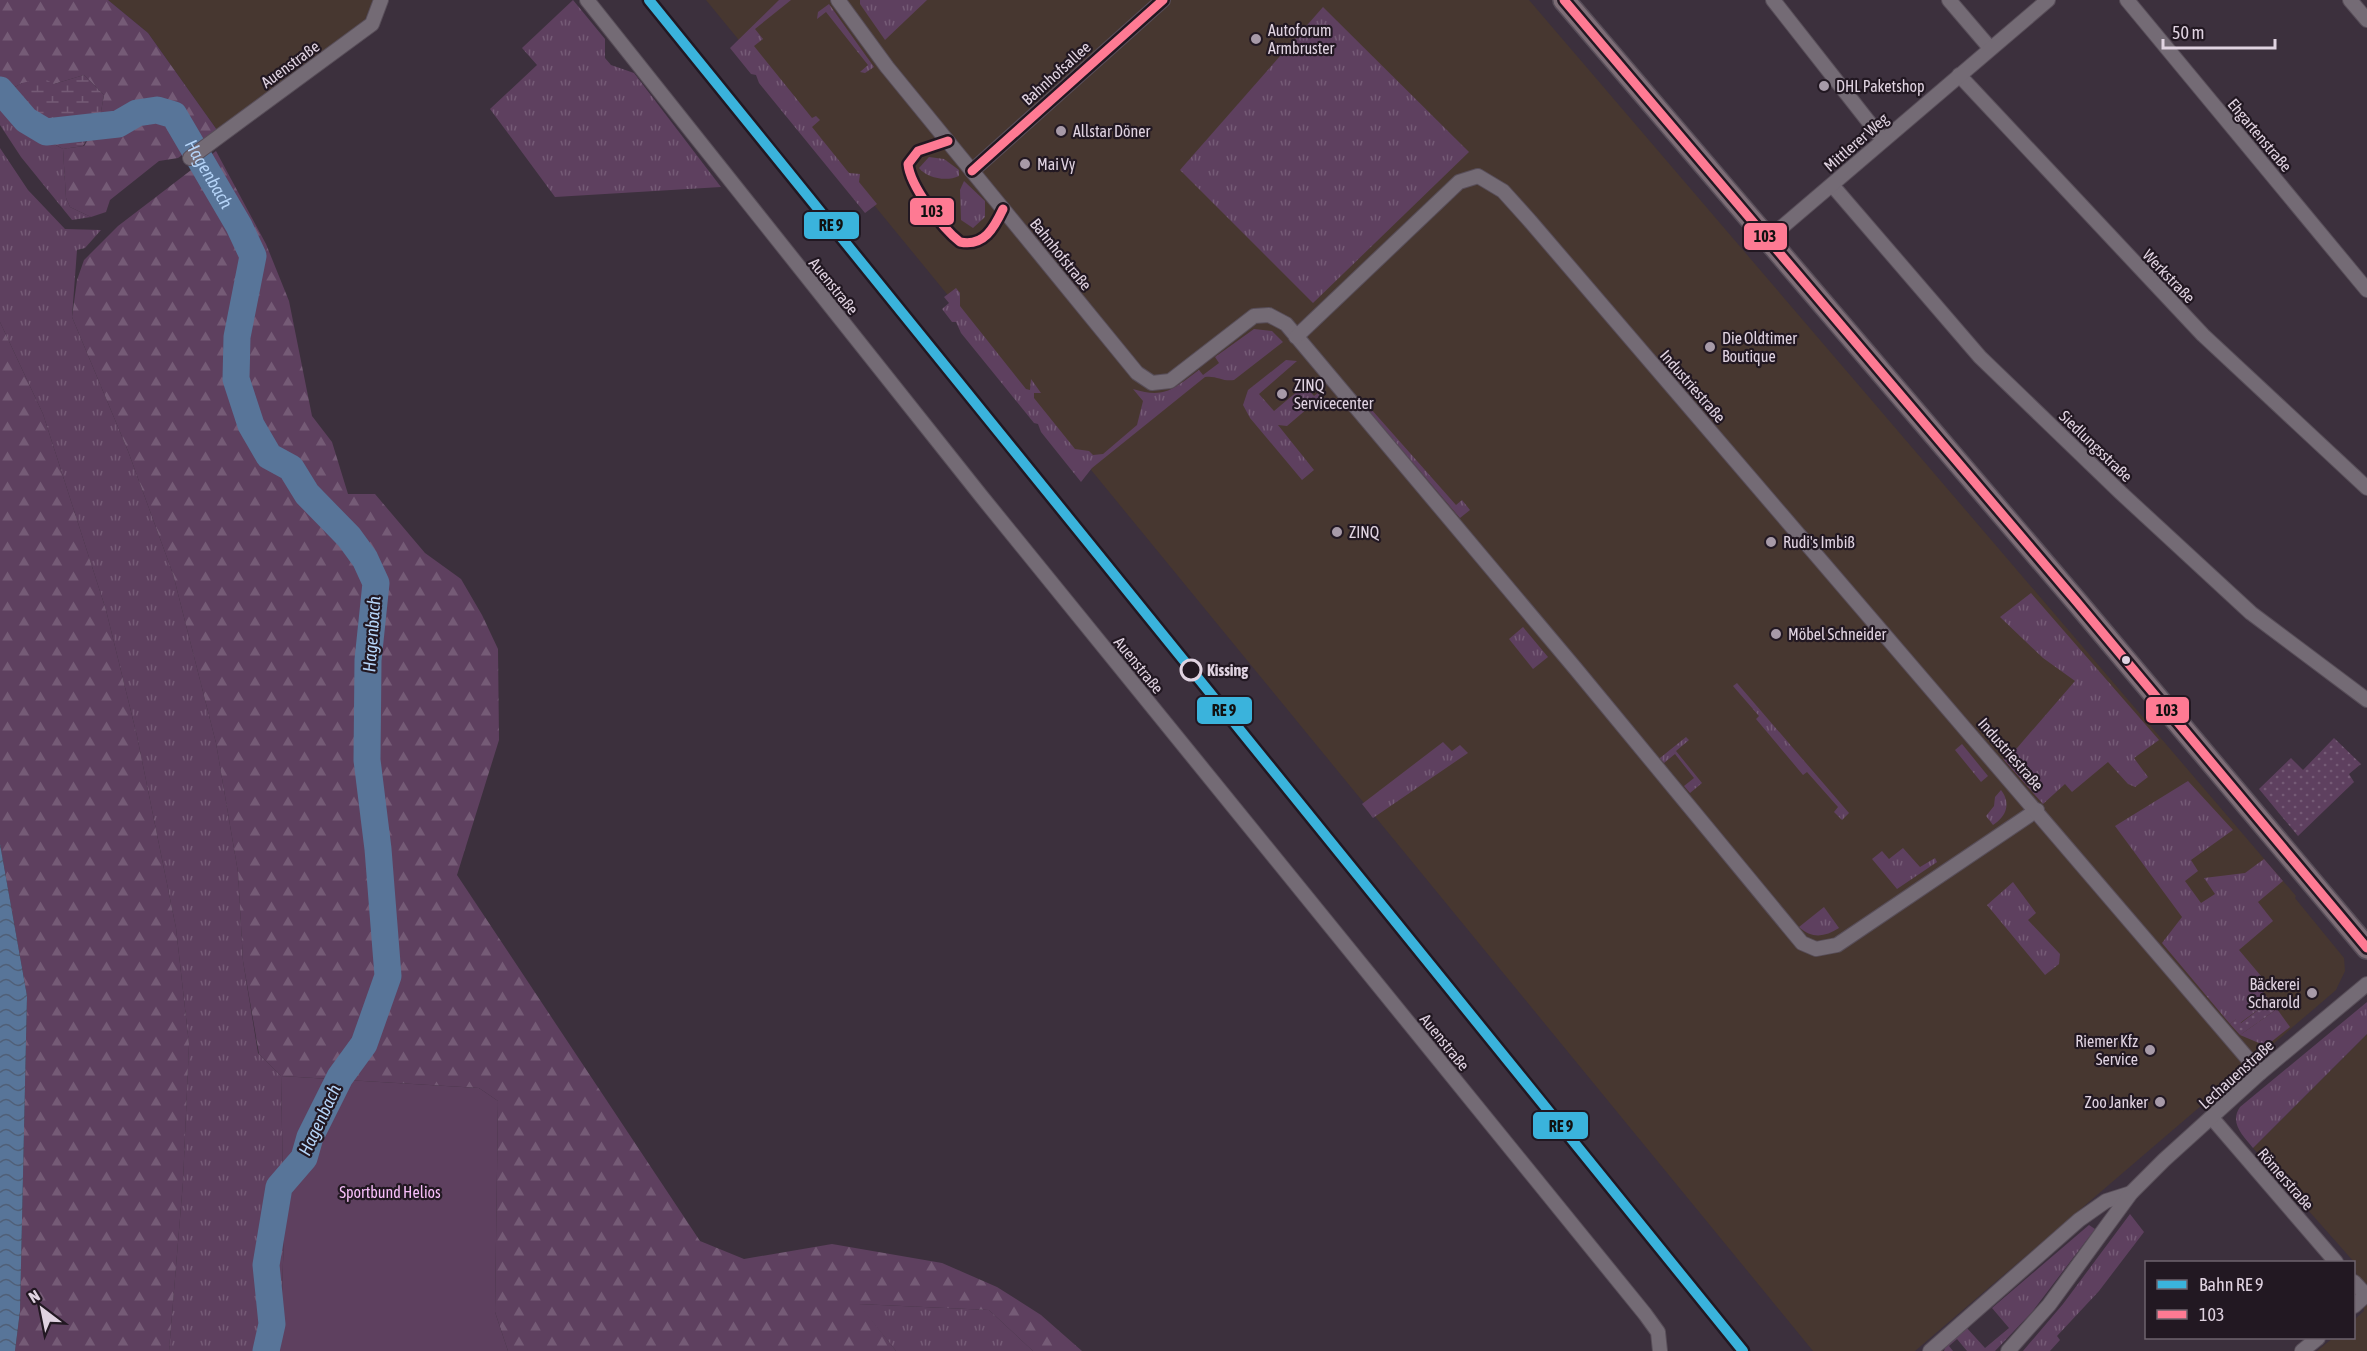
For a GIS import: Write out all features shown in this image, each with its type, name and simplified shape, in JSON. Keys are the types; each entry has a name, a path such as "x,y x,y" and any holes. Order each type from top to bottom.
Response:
{"main road":[{"path":"1564,0 2367,948"}],"street":[{"name":"Auenstraße","path":"190,158 372,24 381,0"},
{"name":"Auenstraße","path":"586,0 982,497 1645,1314 1658,1332 1660,1351"},
{"name":"Bahnhofstraße","path":"838,0 868,42 1137,374 1152,383 1170,381 1254,316 1261,314 1277,318 1298,338"},
{"name":"Bahnhofsallee","path":"972,171 1162,0"},
{"path":"1773,0 1883,140"},
{"path":"1949,0 1990,48"},
{"name":"Mittlerer Weg","path":"1768,239 2048,0"},
{"name":"Ehgartenstraße","path":"2127,0 2367,290"},
{"path":"2350,0 2367,20"},
{"name":"Werkstraße","path":"1959,75 2203,335 2367,488"},
{"name":"Industriestraße","path":"2037,810 1837,945 1816,949 1802,943 1298,338 1459,182 1478,176 1492,183 1530,221 2037,810 2260,1073"},
{"name":"Siedlungsstraße","path":"1833,185 1980,357 2252,613 2367,700"},
{"name":"Lechauenstraße","path":"2008,1351 2049,1305 2131,1193 2260,1073 2367,984"},
{"name":"Römerstraße","path":"2212,1118 2334,1261"},
{"name":"Lechauenstraße","path":"1930,1351 2079,1220 2106,1201 2131,1193"},
{"path":"2355,1283 2366,1296"},
{"path":"2302,1351 2317,1339"}],"shaded area":[{"path":"108,0 373,0 364,22 217,130 148,33"},
{"path":"706,0 1529,0 2296,896 2295,898 2344,958 2345,971 2336,990 1915,1351 1813,1351"},
{"path":"2367,1034 2367,1351 2317,1351 2332,1339 2355,1339 2355,1319 2364,1311 2355,1261 2253,1148"}],"green space":[{"path":"0,0 108,0 148,33 217,130 178,158 159,161 110,200 106,212 91,217 70,207 66,198 63,149 84,146 100,117 104,95 84,75 54,84 22,83 8,91 0,82"},
{"path":"573,0 605,39 605,58 611,65 634,73 721,187 555,197 490,109 537,65 522,48"},
{"path":"779,0 791,0 755,29 763,39 754,46 812,118 816,116 820,120 812,127 849,173 860,174 859,182 877,204 865,213 759,83 756,75 751,74 730,48"},
{"path":"860,0 927,0 885,40 860,4"},
{"path":"829,4 874,67 865,73 860,72 868,65 826,12 817,19 818,12"},
{"path":"1323,7 1469,152 1313,303 1180,170"},
{"path":"84,75 104,95 100,117 47,127 32,120 8,91 22,83 43,78 54,84"},
{"path":"0,95 28,126 63,149 66,198 70,207 91,217 72,220 21,157 0,125"},
{"path":"92,130 83,146 63,149 37,134 72,136"},
{"path":"0,148 28,190 65,229 101,230 85,248 77,250 72,317 128,451 173,574 216,743 238,872 243,961 258,1053 281,1076 284,1234 280,1351 169,1351 183,1182 189,1044 176,928 137,736 106,610 43,414 0,322"},
{"path":"216,151 266,244 289,301 312,416 332,442 348,494 375,494 425,553 461,579 498,649 499,740 457,875 700,1241 744,1259 832,1244 942,1263 997,1287 1041,1315 1082,1351 1033,1351 989,1310 859,1304 896,1351 508,1351 495,1312 498,1101 479,1088 281,1076 259,1054 243,961 238,872 216,743 173,574 128,451 72,317 77,280 84,260 118,226"},
{"path":"929,157 944,159 959,170 959,176 943,179 932,177 922,171 919,168"},
{"path":"964,181 985,201 985,217 973,228 961,220 960,190"},
{"path":"956,288 960,293 960,306 1026,389 1030,390 1031,379 1041,393 1034,393 1034,398 1075,449 1089,451 1093,455 1103,454 1137,425 1143,401 1133,389 1153,393 1161,392 1175,387 1199,370 1203,375 1219,363 1215,357 1254,329 1272,331 1283,342 1234,380 1205,377 1092,468 1081,482 1041,432 1038,424 1034,423 961,333 956,322 952,322 942,309 949,303 944,297"},
{"path":"0,322 43,414 106,610 137,736 176,928 189,1044 183,1182 169,1351 15,1351 20,1311 27,996 0,844"},
{"path":"1286,360 1297,361 1259,394 1274,411 1305,385 1314,396 1318,393 1321,397 1287,426 1278,425 1314,470 1302,480 1250,418 1243,405 1248,390"},
{"path":"1371,409 1456,505 1462,500 1470,510 1460,518 1369,411"},
{"path":"2031,593 2159,740 2134,758 2148,777 2135,787 2128,784 2108,762 2072,792 2065,784 2043,804 2003,759 2017,748 2075,681 2043,658 2000,617"},
{"path":"1523,627 1548,657 1533,669 1509,639"},
{"path":"1737,683 1849,813 1842,820 1834,812 1838,807 1807,772 1803,775 1756,719 1759,716 1733,686"},
{"path":"1686,737 1689,740 1676,751 1702,783 1690,793 1684,786 1694,778 1675,754 1664,763 1660,758"},
{"path":"2334,738 2361,764 2349,774 2354,782 2298,836 2259,789 2291,758 2303,770"},
{"path":"1443,742 1452,751 1460,745 1468,753 1373,818 1362,804"},
{"path":"1962,744 1988,776 1981,782 1955,750"},
{"path":"2188,781 2233,830 2191,860 2198,871 2185,881 2201,903 2215,894 2204,878 2245,873 2264,859 2283,881 2258,902 2273,921 2239,950 2261,976 2255,982 2270,1001 2240,1023 2236,1019 2230,1024 2162,943 2182,917 2115,826"},
{"path":"2001,790 2006,800 2006,809 2002,818 1993,825 1986,816 1994,806 1995,797"},
{"path":"1903,848 1920,867 1935,858 1937,862 1897,889 1872,859 1882,851 1889,859"},
{"path":"2013,882 2036,913 2028,920 2060,954 2059,964 2045,975 1987,905"},
{"path":"1824,907 1839,928 1829,933 1814,935 1799,927"},
{"path":"2270,1001 2277,1009 2240,1035 2230,1024 2237,1018 2241,1023"},
{"path":"2367,1002 2367,1034 2253,1148 2237,1124 2236,1118 2240,1107"},
{"path":"2277,1009 2290,1027 2266,1046 2240,1035"},
{"name":"Sportbund Helios","path":"281,1076 479,1088 498,1101 495,1312 508,1351 280,1351 284,1234"},
{"path":"2130,1214 2144,1232 2099,1291 2057,1336 2060,1340 2050,1351 2023,1351 2063,1304"},
{"path":"2089,1225 2095,1229 2032,1312 1995,1351 1967,1351 1957,1339 1949,1346 1953,1351 1944,1351 1946,1345 1966,1327 1985,1348 2009,1328 1992,1308"},
{"path":"858,1304 989,1310 1033,1351 896,1351"}],"water":[{"path":"0,844 27,996 20,1311 15,1351 0,1351"}],"waterway":[{"name":"Hagenbach","path":"0,90 26,120 46,132 118,124 137,113 157,110 174,115 239,226 253,256 237,337 236,379 251,425 269,456 291,468 307,494 349,537 365,559 376,583 368,660 367,760 378,849 388,976 364,1044 340,1077 310,1137 304,1158 279,1187 266,1265 272,1324 266,1351"}],"transit line":[{"path":"649,0 1743,1351"},
{"name":"103","path":"972,171 1163,0"},
{"name":"103","path":"1564,0 2076,601 2367,948"},
{"name":"103","path":"948,141 918,151 908,164 914,184 936,217 960,242 968,243 982,239 992,229 1003,209"}],"place":[{"name":"Autoforum Armbruster","path":"1256,39"},
{"name":"DHL Paketshop","path":"1824,86"},
{"name":"Allstar Döner","path":"1061,131"},
{"name":"Mai Vy","path":"1025,164"},
{"name":"Die Oldtimer Boutique","path":"1710,347"},
{"name":"ZINQ Servicecenter","path":"1282,394"},
{"name":"ZINQ","path":"1337,532"},
{"name":"Rudi's Imbiß","path":"1771,542"},
{"name":"Möbel Schneider","path":"1776,634"},
{"name":"Kissing","path":"1191,670"},
{"name":"Bäckerei Scharold","path":"2312,993"},
{"name":"Riemer Kfz Service","path":"2150,1050"},
{"name":"Zoo Janker","path":"2160,1102"}]}
